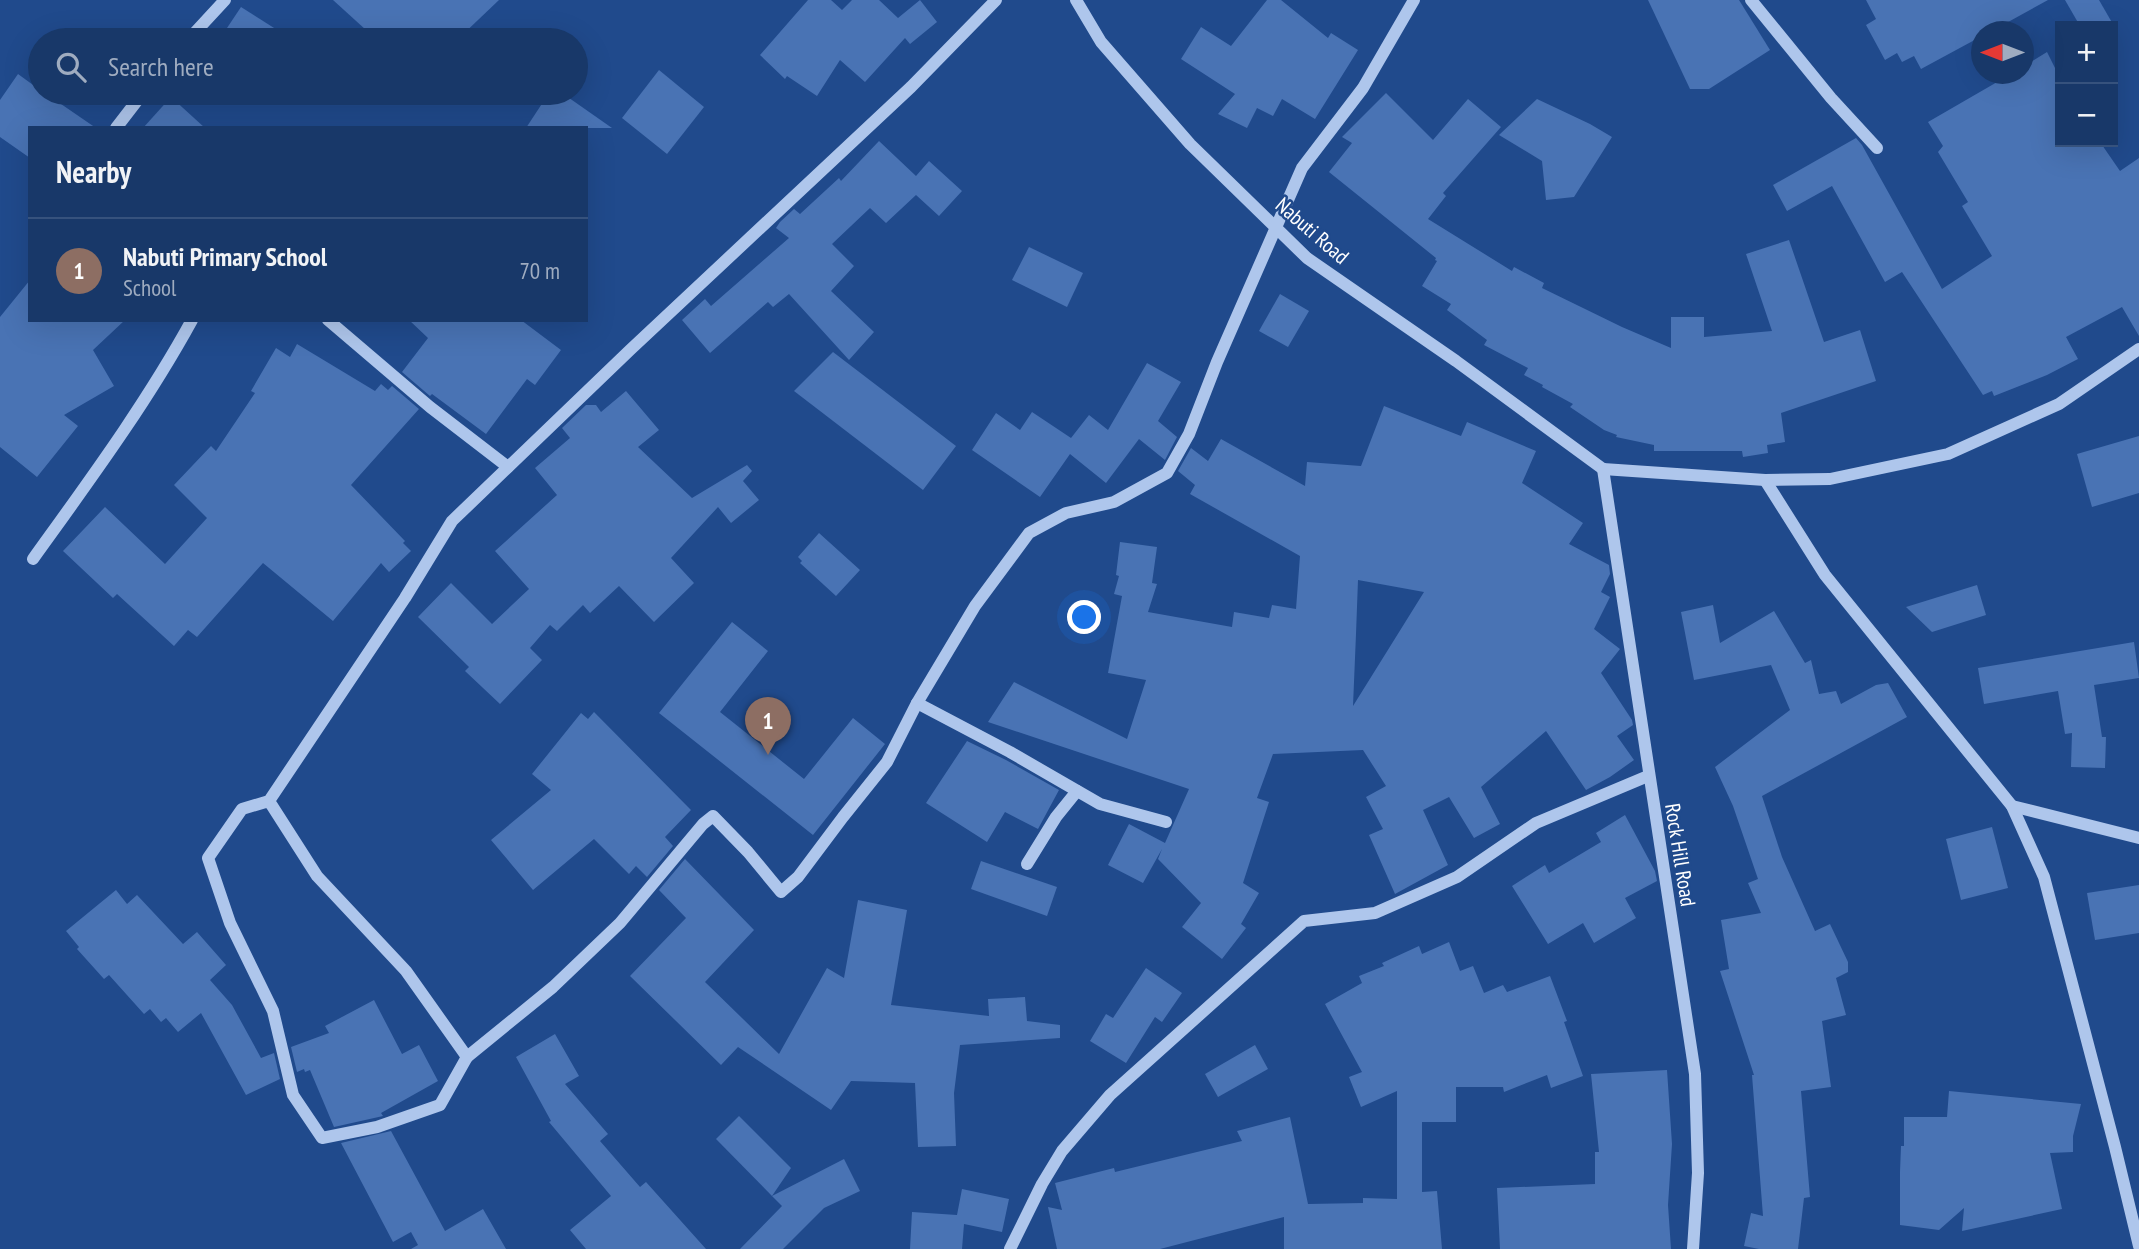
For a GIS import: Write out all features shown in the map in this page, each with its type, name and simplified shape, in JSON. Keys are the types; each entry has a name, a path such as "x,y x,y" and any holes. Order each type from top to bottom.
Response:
{"street":[{"path":"199,28 225,0"},
{"path":"996,0 911,87 452,521 405,598 269,801 242,809 208,858 230,923 273,1011 293,1095 321,1138 377,1127 440,1105 467,1057 553,986 620,923 703,824 713,816 748,852 780,892 798,877 887,762 917,703 975,607 1029,533 1066,513 1114,502 1167,472 1189,434 1217,362 1302,169 1363,88 1414,0"},
{"name":"Nabuti Road","path":"1076,0 1101,42 1190,144 1307,258 1456,361 1602,469"},
{"path":"1751,0 1877,148"},
{"path":"118,126 134,105"},
{"path":"33,559 111,451 169,363 191,322"},
{"path":"330,322 430,407 508,467"},
{"path":"1602,469 1765,480 1830,479 1948,454 2059,404 2139,349"},
{"name":"Rock Hill Road","path":"1602,469 1695,1074 1698,1174 1693,1249"},
{"path":"1765,480 1825,575 2012,806 2044,877 2139,1246"},
{"path":"917,703 1100,804 1166,822"},
{"path":"1010,1249 1042,1184 1062,1151 1110,1095 1304,921 1375,914 1457,877 1536,823 1648,776"},
{"path":"1027,864 1056,817 1077,791"},
{"path":"269,801 317,876 406,971 467,1057"},
{"path":"2012,806 2139,838"}],"building":[{"path":"333,0 499,0 470,28 364,28"},
{"path":"808,0 831,0 842,10 852,0 879,0 898,18 920,0 937,22 910,44 905,38 865,82 840,60 817,96 787,76 785,79 760,55"},
{"path":"1267,0 1281,0 1328,38 1331,33 1358,50 1315,119 1282,99 1273,116 1257,108 1247,128 1218,114 1235,94 1181,59 1201,27 1231,46"},
{"path":"1648,0 1739,0 1770,50 1709,89 1690,89"},
{"path":"1866,0 2048,0 2010,21 1971,21 1971,42 1921,69 1914,56 1902,62 1897,53 1885,60 1866,25 1876,19"},
{"path":"2065,0 2099,0 2111,21 2077,21"},
{"path":"241,7 274,28 227,28"},
{"path":"2047,52 2055,68 2055,147 2103,147 2120,171 2139,158 2139,336 2122,307 2066,337 2078,359 2047,375 1994,396 1992,391 1983,395 1902,272 1885,282 1832,186 1787,211 1773,185 1856,138 1942,289 1992,256 1962,206 1968,202 1938,152 1943,146 1928,122 1994,84 2034,84 2034,60"},
{"path":"659,70 704,107 667,154 622,118"},
{"path":"18,74 28,81 28,105 62,105 93,126 28,126 28,157 0,137 0,100"},
{"path":"1386,93 1433,140 1468,99 1501,127 1443,193 1446,196 1428,219 1512,271 1514,267 1544,283 1542,288 1671,348 1671,317 1704,317 1704,337 1772,331 1746,254 1789,240 1824,342 1860,330 1876,381 1781,413 1785,442 1767,445 1768,453 1743,457 1742,451 1654,451 1654,445 1616,437 1617,435 1604,430 1570,407 1573,404 1524,375 1528,368 1484,345 1487,340 1447,310 1451,304 1422,286 1437,261 1436,258 1329,172 1352,143 1342,137"},
{"path":"1537,99 1612,137 1574,197 1546,200 1542,161 1499,135"},
{"path":"164,105 180,105 203,126 145,126"},
{"path":"541,105 579,105 612,128 588,126 527,126"},
{"path":"879,141 916,176 929,161 962,191 939,216 916,195 886,223 870,208 832,244 854,266 831,291 874,332 849,360 789,294 773,307 768,302 710,353 682,320 705,299 711,306 789,238 776,228 780,222 794,209 800,214 839,178 841,181"},
{"path":"1029,247 1083,273 1067,307 1012,280"},
{"path":"28,282 28,322 123,322 93,350 114,386 64,415 78,426 37,477 0,447 0,317"},
{"path":"1280,294 1309,311 1288,347 1259,331"},
{"path":"411,322 524,322 561,350 535,385 527,379 486,434 432,394 430,396 402,372 428,338"},
{"path":"297,344 375,391 381,384 388,390 392,386 419,409 351,485 405,541 403,543 411,551 389,572 381,563 333,621 263,563 197,637 188,630 174,646 117,594 113,598 63,551 105,507 165,564 207,518 174,485 211,446 216,451 255,393 251,391 276,348 290,357"},
{"path":"833,352 956,446 923,490 794,391"},
{"path":"1147,363 1181,382 1158,421 1177,437 1165,460 1139,439 1106,483 1070,454 1040,497 972,450 996,413 1020,430 1032,412 1071,438 1089,415 1108,430"},
{"path":"626,391 659,430 638,447 692,498 747,465 752,471 743,481 759,500 731,523 718,507 671,558 694,583 654,622 619,586 590,613 583,605 557,631 550,625 530,648 542,660 500,704 465,671 469,667 418,617 451,583 492,624 529,589 495,551 557,495 535,468 570,438 562,428 586,405 596,405 601,412"},
{"path":"1384,406 1461,436 1467,422 1536,451 1522,483 1583,523 1569,544 1609,565 1610,574 1601,592 1610,597 1594,629 1620,649 1601,673 1632,720 1633,725 1617,736 1634,760 1586,790 1546,731 1481,787 1500,824 1474,838 1449,797 1423,810 1448,865 1395,894 1369,835 1383,829 1366,797 1386,786 1363,750 1273,754 1257,798 1269,802 1243,883 1259,893 1241,924 1246,928 1222,959 1182,927 1201,903 1158,859 1162,849 1143,883 1108,865 1129,824 1165,843 1189,789 988,722 1014,682 1127,739 1146,680 1108,673 1122,596 1114,594 1119,576 1116,575 1120,542 1157,547 1152,583 1157,584 1148,612 1232,627 1234,612 1269,618 1272,605 1296,609 1300,556 1190,494 1195,485 1178,471 1191,448 1208,461 1221,439 1305,486 1307,462 1361,466","holes":["1358,580 1424,592 1353,706"]},
{"path":"2139,436 2139,493 2092,507 2077,454"},
{"path":"819,533 860,570 836,596 800,563 802,561 798,557"},
{"path":"1977,585 1986,615 1932,632 1906,607"},
{"path":"1713,605 1720,643 1774,611 1805,663 1811,660 1819,694 1836,691 1841,704 1876,685 1888,683 1907,717 1762,796 1782,857 1815,931 1830,924 1848,962 1848,972 1836,978 1846,1015 1822,1021 1831,1087 1801,1091 1810,1197 1804,1198 1798,1249 1759,1249 1744,1246 1751,1213 1763,1216 1754,1075 1720,971 1729,969 1721,920 1761,913 1748,883 1758,879 1733,806 1715,767 1790,710 1771,665 1694,680 1681,612"},
{"path":"732,622 768,651 720,712 804,779 853,718 885,744 813,835 659,713"},
{"path":"2134,642 2139,678 2094,685 2102,737 2106,737 2105,768 2071,767 2072,733 2065,734 2058,691 1984,704 1978,668"},
{"path":"594,712 691,810 665,837 673,846 647,877 636,866 629,874 594,839 533,890 491,840 551,790 532,774 581,713 588,719"},
{"path":"967,741 1059,790 1038,829 1005,812 987,842 926,803"},
{"path":"1625,815 1655,871 1657,881 1625,898 1636,918 1594,943 1583,923 1548,944 1512,886 1545,865 1549,873 1601,842 1596,833"},
{"path":"1992,827 2008,888 1961,900 1946,839"},
{"path":"685,859 754,930 705,982 779,1054 827,968 844,978 858,900 907,910 891,1005 989,1016 988,999 1025,997 1027,1021 1060,1025 1060,1038 960,1045 954,1093 956,1146 918,1147 915,1083 851,1081 831,1110 738,1047 721,1065 630,976 686,918 659,890"},
{"path":"981,861 1057,887 1047,916 971,889"},
{"path":"2139,885 2139,933 2095,940 2087,893"},
{"path":"116,890 127,904 137,895 183,944 197,932 226,965 210,980 232,1005 261,1058 274,1053 280,1079 246,1095 201,1013 178,1032 166,1018 161,1022 150,1009 144,1014 109,975 104,979 77,949 79,947 66,931"},
{"path":"1449,942 1460,971 1473,966 1484,993 1503,985 1507,992 1550,976 1583,1076 1551,1088 1547,1075 1504,1092 1503,1087 1456,1087 1456,1122 1422,1122 1422,1192 1437,1191 1442,1249 1284,1249 1284,1217 1160,1249 1057,1249 1048,1207 1062,1210 1055,1183 1114,1168 1115,1172 1242,1141 1237,1131 1290,1117 1308,1204 1363,1203 1363,1198 1397,1199 1397,1091 1361,1107 1349,1077 1362,1072 1325,1004 1362,983 1359,976 1384,966 1382,963 1419,946 1422,954"},
{"path":"1146,968 1182,993 1162,1022 1155,1017 1126,1063 1090,1041 1106,1014 1113,1018"},
{"path":"374,1000 402,1054 419,1045 438,1081 381,1113 383,1116 334,1127 310,1070 297,1072 291,1047 329,1033 325,1026"},
{"path":"555,1034 579,1076 565,1084 608,1134 600,1141 640,1187 646,1182 706,1249 586,1249 570,1230 611,1196 549,1122 551,1121 516,1057"},
{"path":"1255,1045 1268,1069 1218,1097 1205,1074"},
{"path":"1667,1070 1672,1144 1668,1205 1671,1249 1500,1249 1497,1188 1595,1184 1595,1152 1599,1152 1591,1074"},
{"path":"1949,1091 2081,1104 2073,1136 2073,1152 2050,1153 2062,1209 1962,1231 1964,1208 1939,1230 1900,1225 1904,1117 1947,1117"},
{"path":"739,1116 791,1168 772,1196 716,1139"},
{"path":"391,1131 445,1231 483,1209 506,1249 411,1249 418,1245 411,1232 393,1242 341,1143"},
{"path":"844,1159 860,1191 824,1208 783,1249 740,1249 782,1206 772,1196"},
{"path":"962,1189 1009,1199 1002,1232 964,1224 962,1249 910,1249 912,1212 957,1215"}],"place":[{"name":"Nabuti Primary School","path":"768,755"}]}
